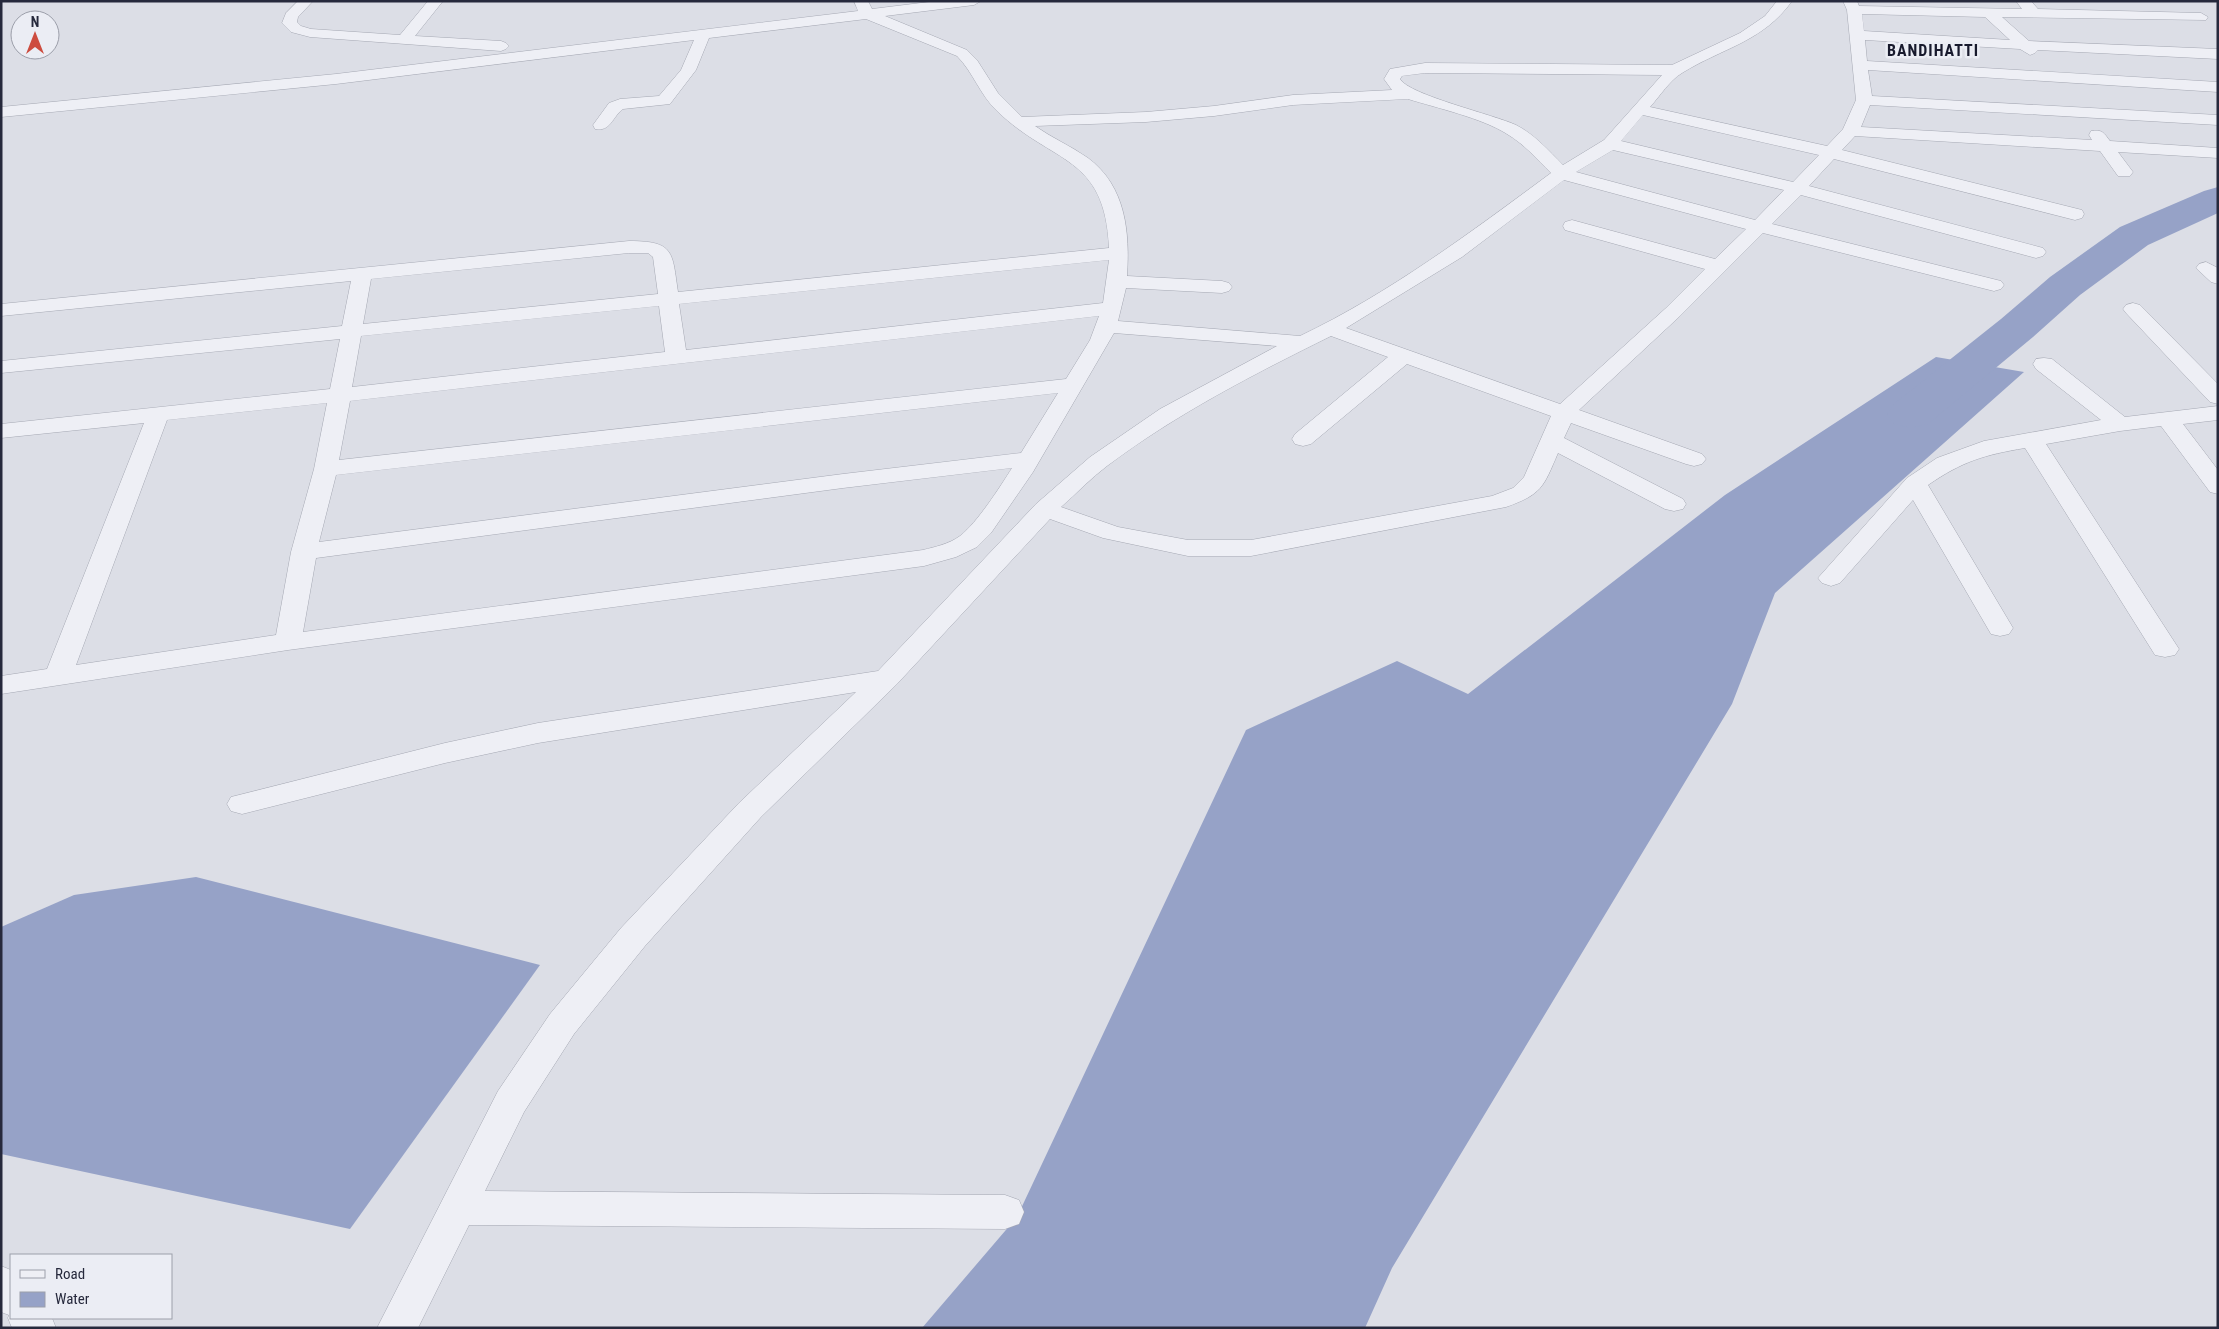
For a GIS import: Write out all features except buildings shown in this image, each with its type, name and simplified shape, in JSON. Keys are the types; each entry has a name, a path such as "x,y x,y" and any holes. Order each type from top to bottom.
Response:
{"street":[{"path":"306,1 291,16 289,23 296,28 329,36 570,50"},
{"path":"402,40 436,1"},
{"path":"1,112 336,78 703,34 864,8 974,1"},
{"path":"397,1328 511,1102 562,1024 633,937 744,817 887,678 1047,506 1098,462 1168,414 1330,329 1455,253 1560,174 1610,144 1675,70 1745,36 1770,19 1785,1"},
{"path":"2023,1 2034,13"},
{"path":"1006,495 1047,506 1112,533 1188,548 1251,548 1497,502 1522,493 1535,480 1564,412 1673,312 1851,131 1864,100 1852,6 1914,12 2034,13 2206,20 2177,1"},
{"path":"1,685 288,642 924,558 947,552 968,542 982,528 1029,459 1073,385 1109,317 1118,282 1117,221 1106,191 1092,171 1019,122 991,96 972,61 962,53 864,8"},
{"path":"1914,12 1939,41"},
{"path":"1988,13 2026,46 2055,78 2124,172"},
{"path":"601,125 615,106 620,104 664,101 688,71 699,51 703,34"},
{"path":"1857,35 2026,46 2218,54"},
{"path":"1860,65 2218,87"},
{"path":"1675,70 1424,68 1396,72 1392,79 1396,85 1409,94 1493,121 1513,130 1535,147 1560,174 1757,226 1994,285"},
{"path":"1019,122 1146,117 1214,111 1293,100 1409,94"},
{"path":"1864,100 2218,120"},
{"path":"1639,109 1829,152 2075,214"},
{"path":"1851,131 2218,153"},
{"path":"1610,144 1797,188 2036,252"},
{"path":"1572,226 1718,266"},
{"path":"1,310 635,248 652,248 659,251 663,257 676,358"},
{"path":"1,367 1118,253"},
{"path":"288,642 304,552 326,469 362,275"},
{"path":"1118,282 1222,287"},
{"path":"2133,309 2218,397"},
{"path":"4,437 158,415 676,358 1109,317 1302,342"},
{"path":"1330,329 1694,459"},
{"path":"1303,439 1404,355"},
{"path":"2044,364 2120,424"},
{"path":"326,469 1073,385"},
{"path":"1831,578 1915,484 1945,463 1965,454 1984,448 2120,424 2218,413"},
{"path":"58,676 158,415"},
{"path":"2167,418 2218,487"},
{"path":"2032,440 2165,649"},
{"path":"1552,441 1674,504"},
{"path":"304,552 833,482 1029,459"},
{"path":"1915,484 2000,628"},
{"path":"242,804 445,753 538,733 887,678"},
{"path":"457,1208 1005,1212"},
{"path":"1,1284 10,1296"}],"water":[{"path":"1936,357 2024,372 1775,593 1732,704 1392,1268 1365,1328 922,1328 1017,1217 1246,730 1397,661 1468,694 1725,495"},
{"path":"196,877 540,965 350,1229 1,1154 1,927 74,895"}],"waterway":[{"path":"1911,414 2017,328 2065,286 2134,236 2218,199"}],"district":[{"name":"BANDIHATTI","path":"1933,50"}]}
